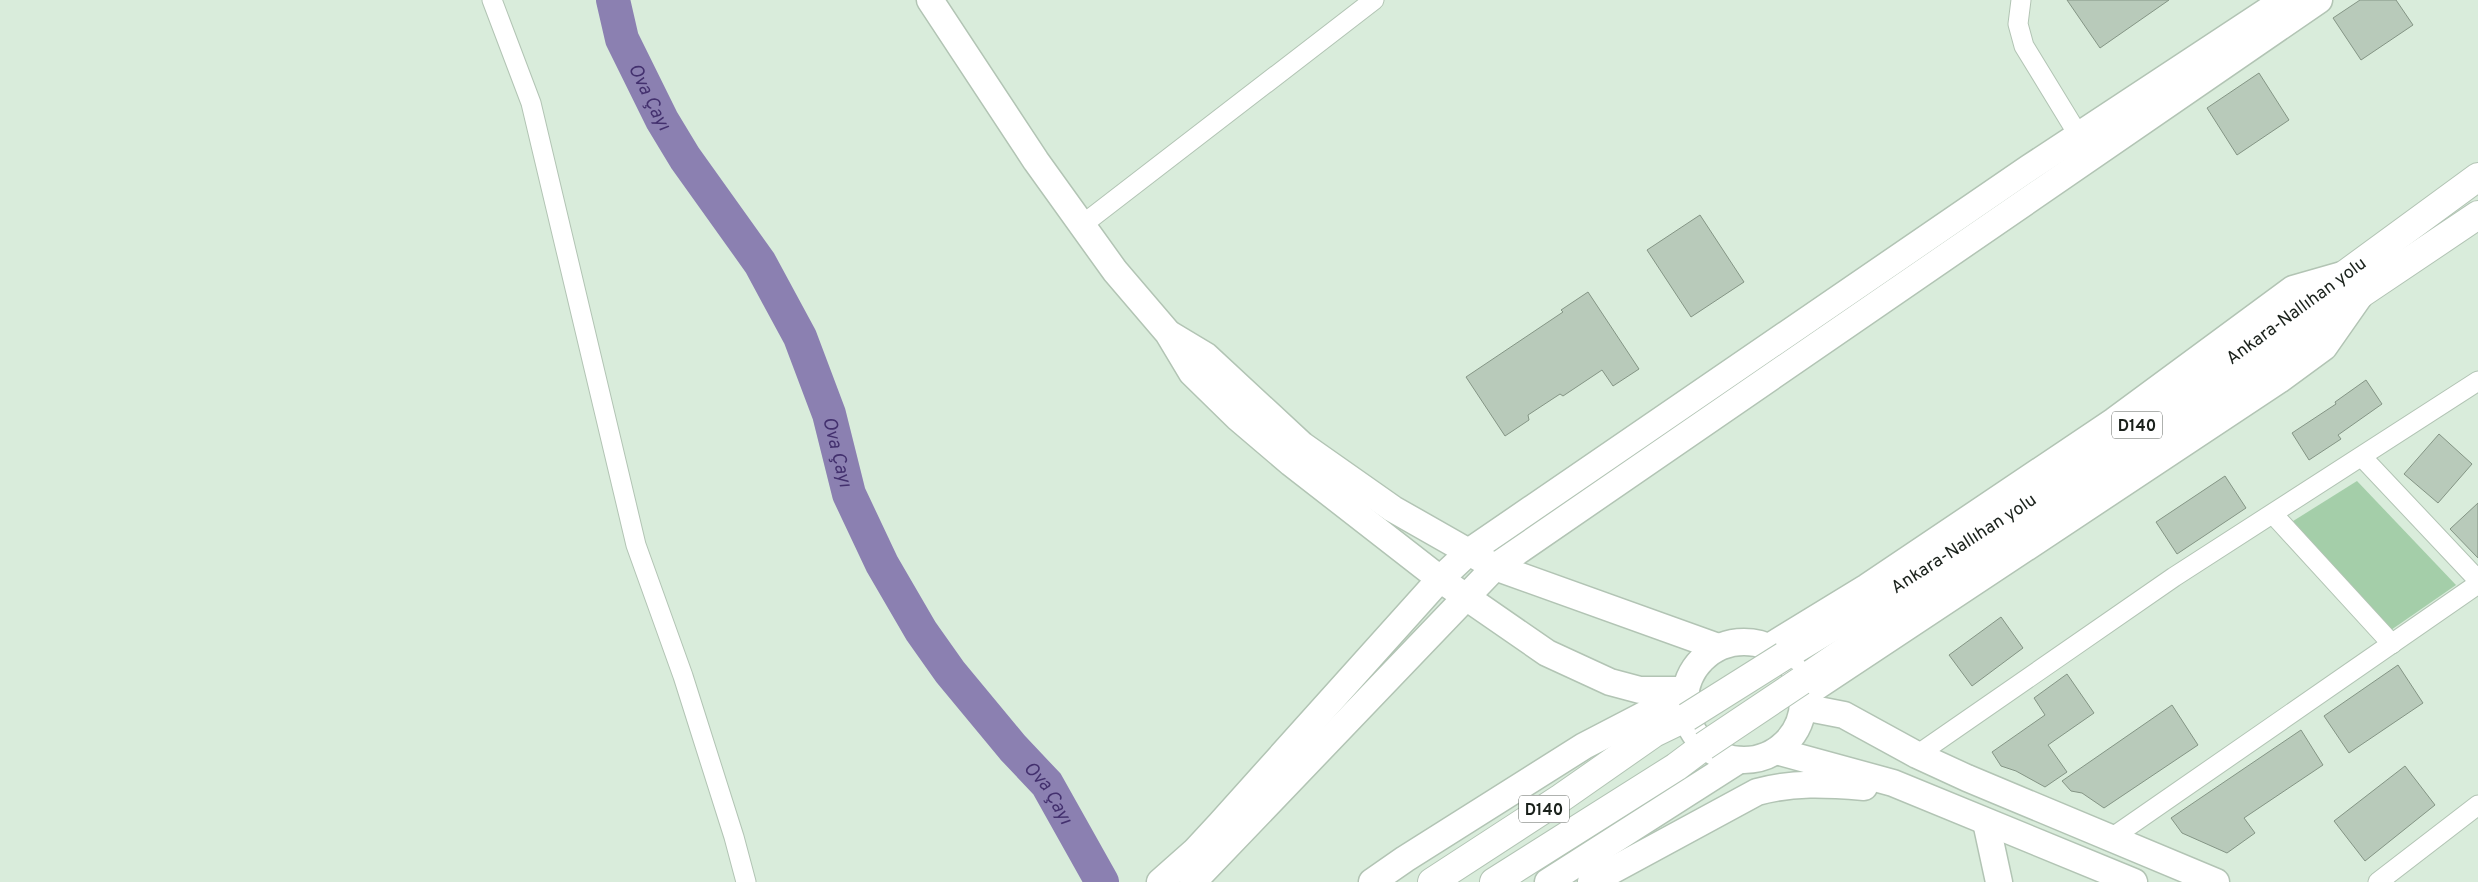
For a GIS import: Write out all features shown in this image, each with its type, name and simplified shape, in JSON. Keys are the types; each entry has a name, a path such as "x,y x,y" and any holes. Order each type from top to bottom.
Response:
{"highway":[{"name":"Ankara-Nallıhan yolu","path":"1494,882 1676,767 1704,746 1803,694 2353,283 2478,177"},
{"name":"Ankara-Nallıhan yolu","path":"1432,882 1561,798 1654,733 1686,700 1855,613 2020,506 2186,391 2353,283 2478,216"},
{"path":"1654,733 1663,733 1674,740 1679,751 1679,762 1676,767"}],"main road":[{"path":"930,0 1036,161 1115,271 1168,333 1192,372 1237,417 1291,463 1440,579 1547,652 1610,682 1686,700"},
{"path":"1160,882 1195,851 1440,579 1470,551 2078,136 2284,0"},
{"path":"1193,882 1495,567 2319,0"},
{"path":"1168,333 1206,356 1302,445 1393,509 1470,551 1495,567 1718,647"},
{"path":"1739,641 1750,642 1777,652 1786,658 1795,669 1803,694 1795,732 1776,751 1752,760 1739,760 1718,754 1701,742 1695,734 1686,714 1689,679 1701,661 1718,647 1739,641"},
{"path":"1803,694 1917,755 2110,839 2216,882"},
{"path":"1372,882 1405,858 1584,746 1686,700"},
{"path":"1776,751 1866,774 1918,792 1986,822 2134,882"},
{"path":"1548,882 1739,760"},
{"path":"1591,882 1743,799 1772,788 1822,783 1918,792"},
{"path":"1986,822 1999,882"}],"street":[{"path":"492,0 531,103 636,545 686,685 734,837 746,882"},
{"path":"1082,225 1374,0"},
{"path":"2021,0 2018,24 2024,46 2078,136"},
{"path":"1917,755 2166,583 2478,381"},
{"path":"2362,456 2478,580"},
{"path":"2273,514 2392,644"},
{"path":"2110,839 2478,584"},
{"path":"2378,882 2474,815"}],"green space":[{"path":"2357,481 2456,585 2391,630 2290,523"}],"building":[{"path":"2067,0 2169,0 2100,48"},
{"path":"2360,0 2396,0 2413,25 2361,60 2333,18"},
{"path":"2259,73 2289,120 2237,155 2207,108"},
{"path":"1700,215 1744,282 1691,317 1647,250"},
{"path":"1588,292 1639,369 1613,386 1602,370 1563,396 1560,394 1528,415 1529,420 1505,436 1466,377 1563,312 1561,310"},
{"path":"2366,380 2382,404 2338,435 2341,439 2309,460 2292,433 2336,404 2335,402"},
{"path":"2439,434 2472,464 2438,503 2404,474"},
{"path":"2225,476 2246,508 2177,554 2156,522"},
{"path":"2478,503 2478,558 2450,529"},
{"path":"2001,617 2023,648 1972,686 1949,655"},
{"path":"2398,665 2423,703 2349,753 2324,716"},
{"path":"2067,674 2094,713 2048,745 2067,772 2045,787 2016,771 2001,766 1992,752 2045,715 2034,698"},
{"path":"2172,705 2198,745 2104,808 2082,793 2071,791 2062,781"},
{"path":"2301,730 2323,765 2244,818 2255,833 2227,853 2182,833 2171,818"},
{"path":"2405,766 2435,805 2365,861 2334,821"}],"waterway":[{"name":"Ova Çayı","path":"613,0 622,39 662,120 685,158 760,263 800,337 829,414 849,494 882,564 921,631 950,672 1013,748 1047,784 1102,882"}]}
